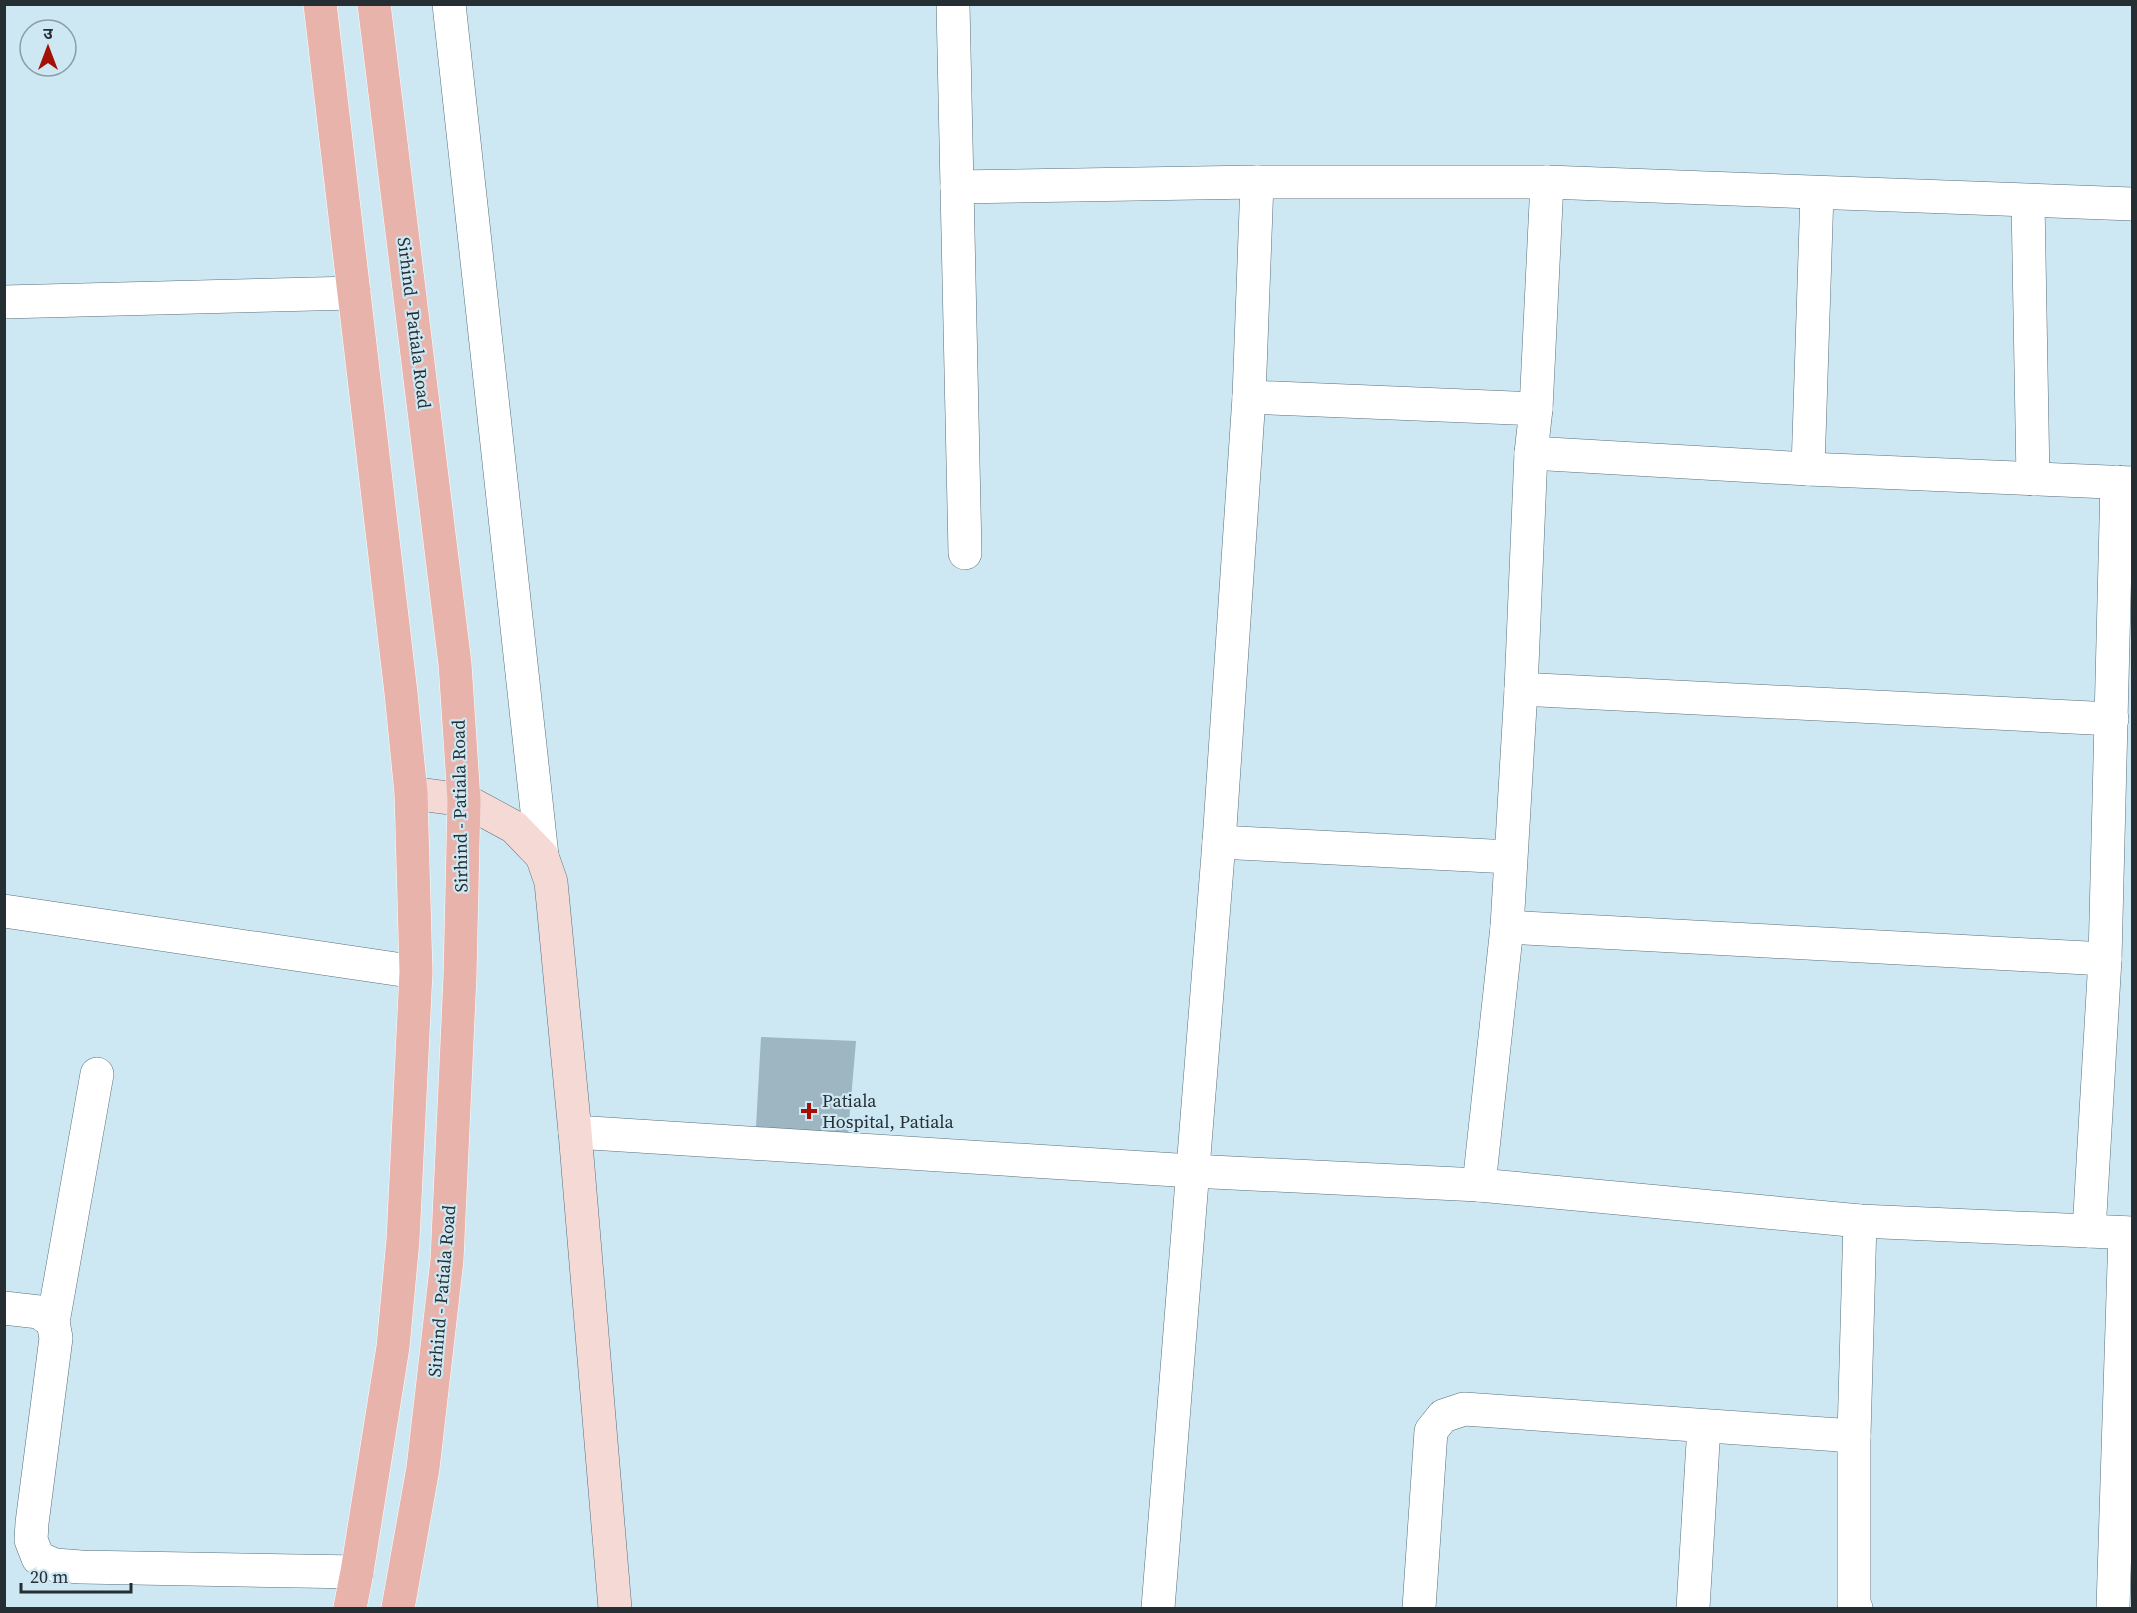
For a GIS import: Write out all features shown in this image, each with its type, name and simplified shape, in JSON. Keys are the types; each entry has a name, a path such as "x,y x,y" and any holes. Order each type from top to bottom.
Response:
{"main road":[{"path":"320,4 411,793 416,972 403,1240 394,1335 350,1608"},
{"name":"Sirhind - Patiala Road","path":"374,4 455,663 464,800 460,998 447,1260 423,1468 398,1608"}],"street":[{"path":"449,4 542,856 551,882 575,1132 615,1608"},
{"path":"953,4 965,553"},
{"path":"957,187 1257,182 1547,182 2133,204"},
{"path":"1158,1608 1219,842 1249,397 1257,182"},
{"path":"1479,1185 1507,927 1547,182"},
{"path":"1808,469 1817,193"},
{"path":"2028,201 2033,479"},
{"path":"4,302 354,293"},
{"path":"1249,397 1536,409"},
{"path":"1532,453 1808,469 2125,482 2112,719 2105,958 2089,1231"},
{"path":"1521,689 2112,719"},
{"path":"411,793 464,800 514,827 542,856"},
{"path":"1219,842 1510,857"},
{"path":"4,910 416,972"},
{"path":"1507,927 2105,958"},
{"path":"97,1074 53,1322 56,1338 32,1523 31,1540 38,1558 55,1565 81,1567 357,1572"},
{"path":"575,1132 1192,1170 1479,1185 1860,1221 2128,1233 2113,1608"},
{"path":"1856,1608 1854,1604 1854,1436 1860,1221"},
{"path":"4,1308 39,1312 53,1322"},
{"path":"1419,1608 1431,1431 1443,1416 1464,1409 1854,1436"},
{"path":"1692,1608 1704,1426"}],"building":[{"path":"761,1037 856,1041 848,1134 756,1127"}],"place":[{"name":"Patiala Hospital, Patiala","path":"809,1111"}]}
